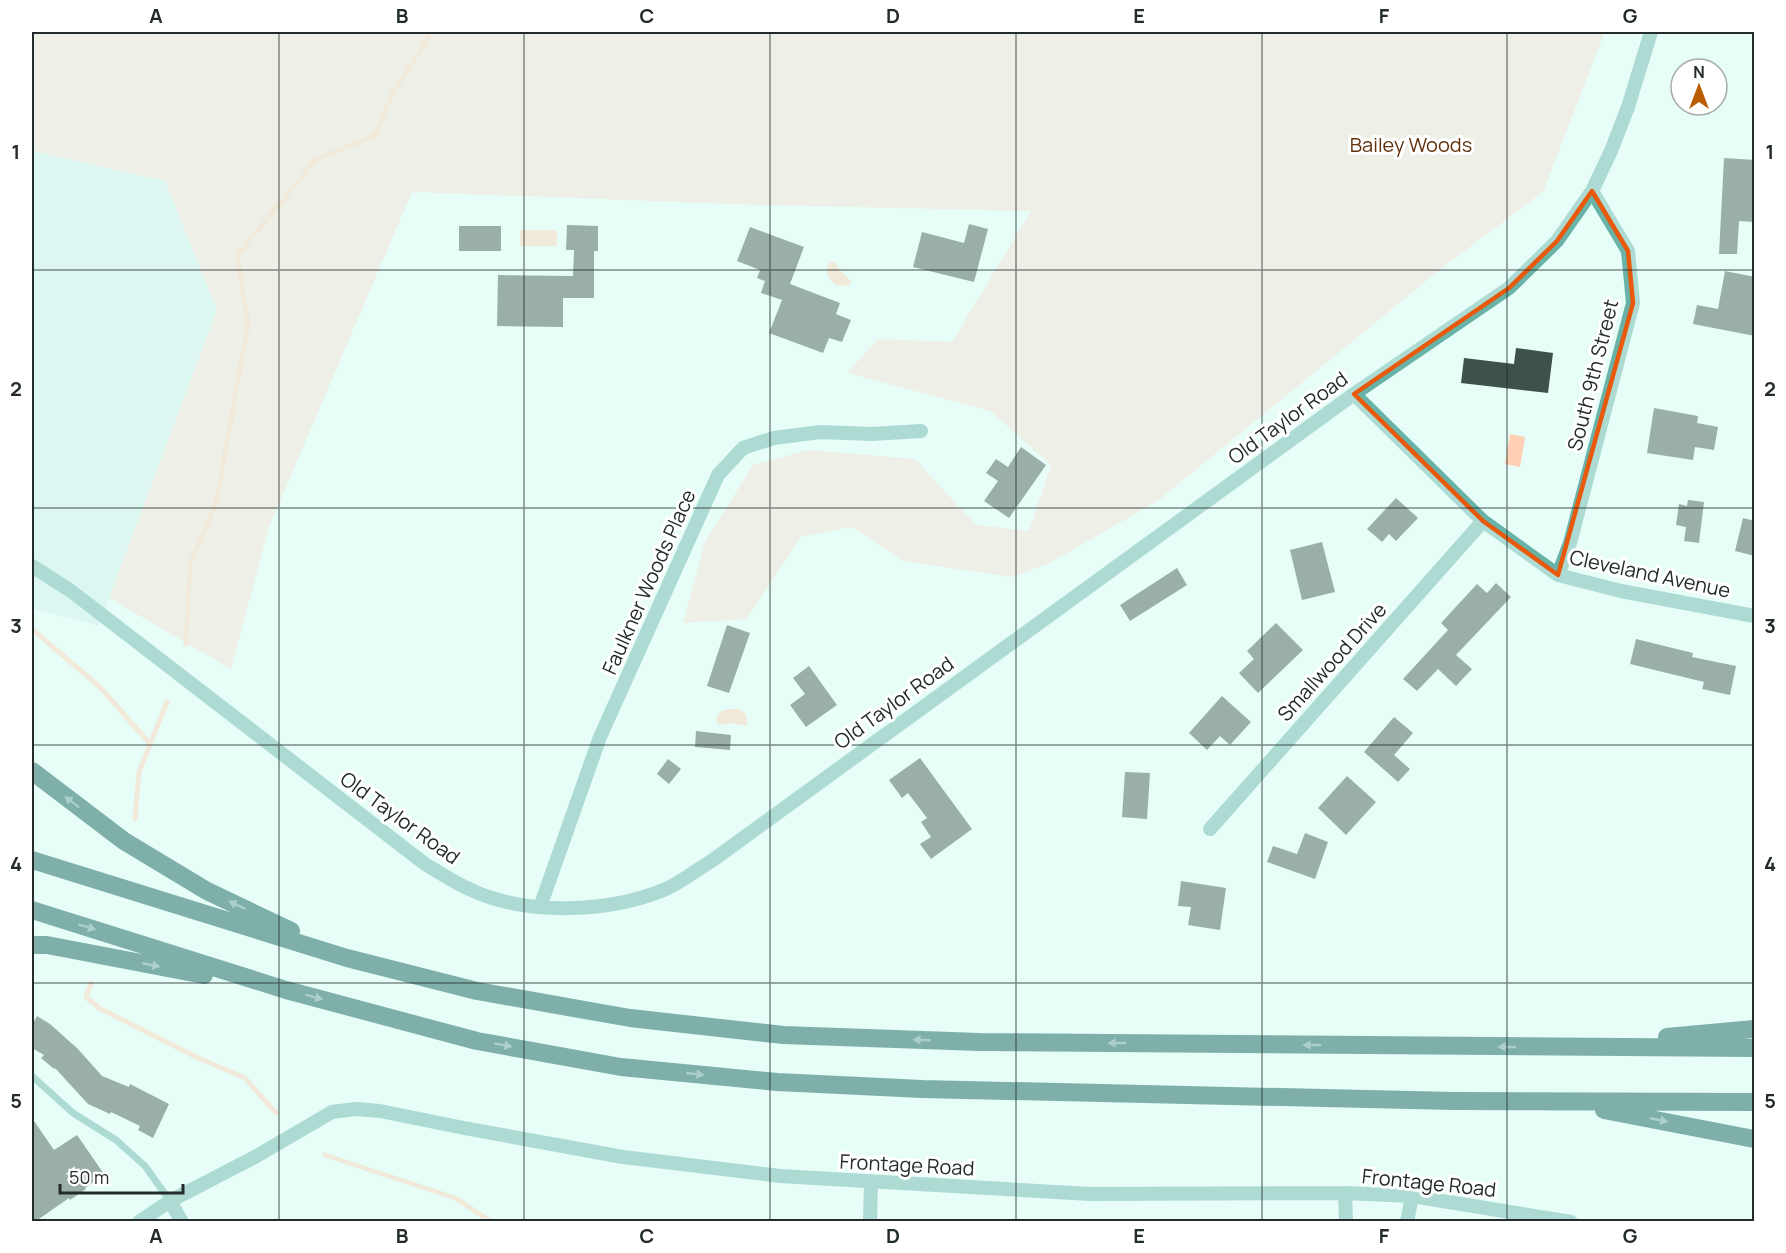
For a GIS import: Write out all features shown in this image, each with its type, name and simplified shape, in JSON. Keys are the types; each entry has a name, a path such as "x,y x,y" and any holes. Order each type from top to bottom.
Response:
{"highway":[{"path":"32,771 124,842 198,886 346,958"},
{"path":"32,860 346,958 477,991 630,1018 783,1035 979,1042 1755,1048"},
{"path":"32,910 286,990 488,1043 621,1067 777,1082 934,1090 1454,1101 1755,1102"},
{"path":"32,945 47,945 286,990"},
{"path":"1546,1047 1755,1029"},
{"path":"1561,1101 1755,1139"}],"street":[{"name":"Old Taylor Road","path":"32,566 71,591 424,864 470,890 510,903 540,907 580,908 621,903 667,888 713,860 1354,394 1509,288 1557,241 1592,191 1628,107 1652,32"},
{"name":"South 9th Street","path":"1558,574 1570,543 1633,303 1628,251 1592,191"},
{"name":"Cleveland Avenue","path":"1354,394 1483,521 1558,574 1621,591 1755,616"},
{"name":"Faulkner Woods Place","path":"540,907 600,737 718,475 743,448 774,438 820,432 872,434 921,431"},
{"name":"Smallwood Drive","path":"1210,829 1483,521"},
{"name":"Frontage Road","path":"139,1221 170,1201 255,1157 332,1112 356,1109 381,1111 623,1157 780,1176 1090,1194 1345,1193 1412,1196 1571,1221"},
{"path":"870,1221 871,1182"},
{"path":"1345,1193 1346,1221"},
{"path":"1407,1221 1412,1196"},
{"path":"170,1201 182,1221"}],"lane":[{"path":"32,1076 73,1113 116,1140 145,1166 170,1201"}],"highlighted area":[{"path":"1592,191 1628,251 1633,303 1558,575 1483,521 1354,394 1509,288 1557,241"}],"shaded area":[{"path":"32,151 165,181 217,310 99,626 32,608"},
{"path":"520,230 557,230 557,246 520,246"},
{"path":"831,262 836,263 851,281 849,286 835,285 828,276 827,266"},
{"path":"1510,434 1525,437 1520,467 1505,464"},
{"path":"729,709 739,709 746,714 747,726 731,723 720,725 716,721 718,714"}],"green space":[{"name":"Bailey Woods","path":"32,32 1605,32 1543,192 1447,264 1159,500 1048,564 1012,577 903,561 852,527 801,537 747,619 683,623 705,542 753,465 808,450 915,459 976,525 1029,531 1051,465 990,411 847,373 878,339 952,342 1031,211 759,205 412,192 269,527 231,669 109,598 217,310 165,181 32,151"}],"building":[{"path":"1724,158 1755,160 1755,222 1739,221 1737,254 1719,254"},
{"path":"969,224 988,229 974,282 913,267 922,232 964,243"},
{"path":"567,225 598,226 598,251 594,251 594,298 563,298 563,327 497,326 498,275 573,276 574,250 566,250"},
{"path":"459,226 501,226 501,251 459,251"},
{"path":"750,227 804,247 790,284 840,303 836,314 851,320 842,342 829,338 823,353 769,333 782,300 761,293 765,281 757,278 760,270 737,261"},
{"path":"1725,271 1755,277 1755,336 1693,324 1697,305 1718,309"},
{"path":"1516,348 1553,353 1548,393 1461,383 1464,358 1514,364"},
{"path":"1654,408 1698,416 1697,423 1718,427 1714,450 1695,447 1693,460 1647,453"},
{"path":"1021,447 1046,465 1009,518 984,501 998,481 986,473 996,459 1008,467"},
{"path":"1396,498 1418,518 1396,541 1389,534 1382,542 1367,529"},
{"path":"1688,500 1704,502 1699,543 1684,541 1686,527 1676,525 1679,504 1687,506"},
{"path":"1743,518 1755,521 1755,556 1735,551"},
{"path":"1322,542 1335,592 1302,600 1290,550"},
{"path":"1177,568 1187,585 1130,621 1120,605"},
{"path":"1496,583 1511,597 1456,655 1472,669 1456,686 1438,669 1417,691 1403,679 1448,630 1441,623 1477,584 1487,593"},
{"path":"1276,623 1303,650 1258,693 1239,673 1254,659 1247,651"},
{"path":"727,625 750,633 729,693 707,686"},
{"path":"1636,639 1693,653 1692,657 1736,666 1730,695 1702,689 1704,682 1630,664"},
{"path":"809,666 837,705 806,727 790,705 805,694 793,678"},
{"path":"1222,696 1251,722 1230,745 1220,736 1207,750 1189,733"},
{"path":"1394,717 1413,733 1394,755 1410,769 1398,782 1364,752"},
{"path":"696,731 731,735 730,750 695,747"},
{"path":"920,758 972,829 931,859 920,844 931,837 921,822 927,818 908,793 902,798 889,780"},
{"path":"668,759 681,769 669,784 657,774"},
{"path":"1125,772 1150,773 1147,819 1122,817"},
{"path":"1347,776 1376,802 1346,835 1318,808"},
{"path":"1305,833 1328,842 1315,879 1267,862 1273,846 1297,854"},
{"path":"1181,881 1226,888 1220,930 1188,925 1191,907 1178,906"},
{"path":"37,1016 50,1024 78,1049 102,1076 129,1087 130,1084 169,1104 153,1138 138,1130 140,1126 88,1104 55,1068 41,1058 44,1055 32,1048 32,1025"},
{"path":"32,1118 54,1150 77,1135 104,1174 86,1189 36,1221 32,1221"}],"waterway":[{"path":"186,644 190,564 216,504 248,324 237,255 316,160 375,135 393,92 432,32"},
{"path":"32,629 100,687 150,744"},
{"path":"135,819 139,772 167,702"},
{"path":"91,983 86,997 99,1008 196,1057 245,1078 276,1113"},
{"path":"325,1155 455,1198 492,1222"}]}
